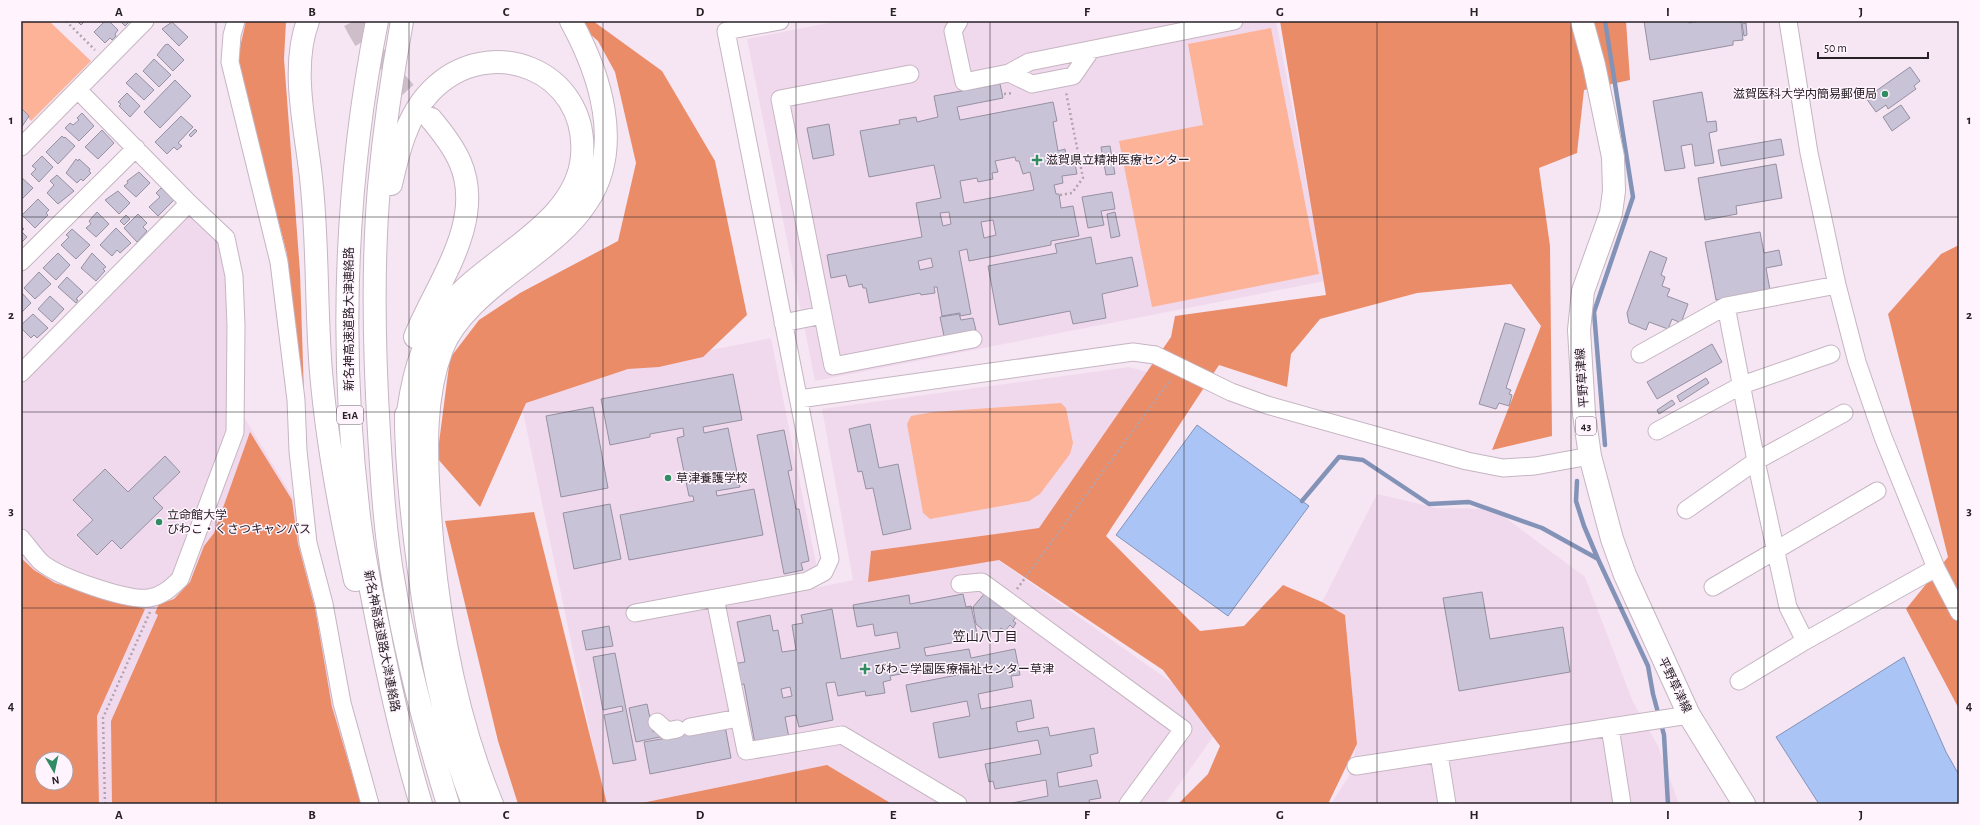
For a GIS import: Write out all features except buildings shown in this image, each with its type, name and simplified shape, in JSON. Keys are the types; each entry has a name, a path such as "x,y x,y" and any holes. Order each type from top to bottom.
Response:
{"main road":[{"path":"308,21 302,45 300,65 312,190 318,320 328,437 340,513 364,620 402,737"},
{"name":"新名神高速道路大津連絡路","path":"377,21 351,202 347,280 347,371 351,441 360,526 374,608 402,737 421,804"},
{"name":"新名神高速道路大津連絡路","path":"402,21 385,132 379,186 374,291 377,401 381,472 394,583 413,674 448,804"},
{"path":"561,21 590,60"},
{"path":"492,804 482,779 460,712 446,647 431,544 427,448 429,404 434,374 442,347 456,325 495,285 546,245 570,223 588,202 596,184 605,149 605,118 600,89 590,60 571,21"},
{"name":"平野草津線","path":"1582,21 1594,65 1613,157 1614,191 1611,213 1583,291 1579,330 1584,414 1590,456 1612,539 1679,716 1744,804"},
{"path":"374,291 390,187 396,160 404,137 415,114 430,92 447,76 466,66 490,61 512,62 534,69 552,80 566,95 576,116 582,135 582,156 576,178 565,200 548,220 529,238 477,278 439,318 425,345 416,368 410,393 406,428"},
{"path":"431,119 449,142 460,163 466,184 467,203 464,224 458,244 414,340 408,363 406,428 411,512 426,619 439,691 453,746 473,804"}],"street":[{"path":"21,147 145,21"},
{"path":"236,21 232,35 230,62 279,262 296,400 298,451 306,528 324,604 342,703 370,804"},
{"path":"636,613 807,581 824,572 830,559 725,26 780,21"},
{"path":"959,21 953,31 964,82 1009,73 1029,62 1234,21"},
{"path":"1788,21 1809,153 1837,285 1857,362 1880,430 1936,568 1959,612"},
{"path":"1009,73 1032,84 1073,76 1091,50"},
{"path":"910,74 780,99 833,366 973,339"},
{"path":"21,538 42,562 54,570 101,588 134,597 156,596 169,589 180,579 235,432 236,326 234,276 226,238 189,203 78,90"},
{"path":"21,262 136,148"},
{"path":"21,373 189,203"},
{"path":"1640,354 1726,306 1837,285"},
{"path":"1726,306 1756,461 1788,607 1805,641"},
{"path":"784,323 823,315"},
{"path":"799,399 1114,353 1133,352 1155,355 1231,392 1267,405 1467,461 1503,468 1535,466 1590,456"},
{"path":"1657,431 1742,385 1831,354"},
{"path":"1686,510 1756,461 1844,413"},
{"path":"1713,587 1877,491"},
{"path":"1740,681 1805,641 1936,568"},
{"path":"960,584 982,582 1183,729 1128,804"},
{"path":"715,598 746,752 842,735 958,804"},
{"path":"1356,766 1679,716"},
{"path":"657,722 666,731 739,718"},
{"path":"1610,727 1622,804"},
{"path":"1439,754 1447,804"}],"path":[{"path":"66,21 106,61"},
{"path":"1060,195 1072,193 1083,178 1065,87"},
{"path":"1004,94 1017,94"},
{"path":"1008,601 1180,366"},
{"path":"105,804 103,718 151,612"}],"shaded area":[{"path":"21,21 49,21 91,61 31,121 21,109"},
{"path":"246,21 286,21 284,59 300,272 304,395 302,393 287,254 241,77 238,56"},
{"path":"575,21 593,21 662,71 715,161 747,315 703,357 659,367 628,369 526,403 480,507 437,458 450,358 479,320 520,293 618,241 636,163 615,72 598,41"},
{"name":"滋賀県立精神医療センター","path":"839,21 1276,21 1325,281 815,381 747,39"},
{"path":"1280,21 1626,21 1630,80 1584,90 1577,153 1539,168 1550,246 1552,436 1492,450 1541,326 1511,284 1417,293 1320,319 1291,354 1287,387 1219,365 1106,536 1200,631 1244,626 1283,585 1322,602 1345,615 1357,744 1328,804 1178,804 1208,774 1220,746 1163,670 999,560 868,582 871,551 1039,528 1171,337 1175,316 1326,295"},
{"path":"1271,28 1319,274 1152,307 1119,141 1203,125 1188,44"},
{"name":"立命館大学 びわこ・くさつキャンパス","path":"186,217 194,217 221,242 226,279 228,391 294,499 300,544 317,607 334,706 363,804 21,804 21,384"},
{"path":"1959,245 1959,709 1906,609 1948,557 1888,314 1941,254"},
{"path":"771,338 817,568 808,573 722,588 726,606 853,580 822,409 1129,367 1165,377 1044,533 987,552 1225,720 1165,804 605,804 518,388"},
{"path":"1061,403 1066,408 1073,443 1070,454 1040,494 1029,501 930,519 923,513 907,424 911,416 933,412"},
{"path":"250,432 292,500 298,544 315,608 332,707 361,804 112,804 111,721 158,615 155,613 159,604 174,599 190,582 204,546 214,533"},
{"path":"1377,494 1437,508 1494,509 1585,577 1633,702 1658,746 1679,804 1331,804 1349,776 1357,744 1345,615 1322,602"},
{"path":"534,512 607,804 518,804 498,741 445,521"},
{"path":"21,558 34,570 55,583 145,609 97,716 99,804 21,804"},
{"path":"827,765 892,804 637,804"}],"water":[{"path":"1197,425 1309,506 1228,616 1116,535"},
{"path":"1904,657 1946,752 1959,775 1959,804 1819,804 1776,737"}],"waterway":[{"path":"1605,21 1633,197 1594,312 1605,445"},
{"path":"1302,501 1339,457 1363,460 1429,504 1469,502 1542,528 1598,559 1648,666 1653,694 1664,735 1668,804"},
{"path":"1577,481 1576,501 1584,526 1598,559"}],"tunnel":[{"path":"354,21 379,61 431,119"}],"place":[{"name":"滋賀医科大学内簡易郵便局","path":"1885,94"},
{"name":"滋賀県立精神医療センター","path":"1037,160"},
{"name":"草津養護学校","path":"668,478"},
{"name":"立命館大学 びわこ・くさつキャンパス","path":"159,522"},
{"name":"びわこ学園医療福祉センター草津","path":"865,669"}],"district":[{"name":"笠山八丁目","path":"985,636"}]}
